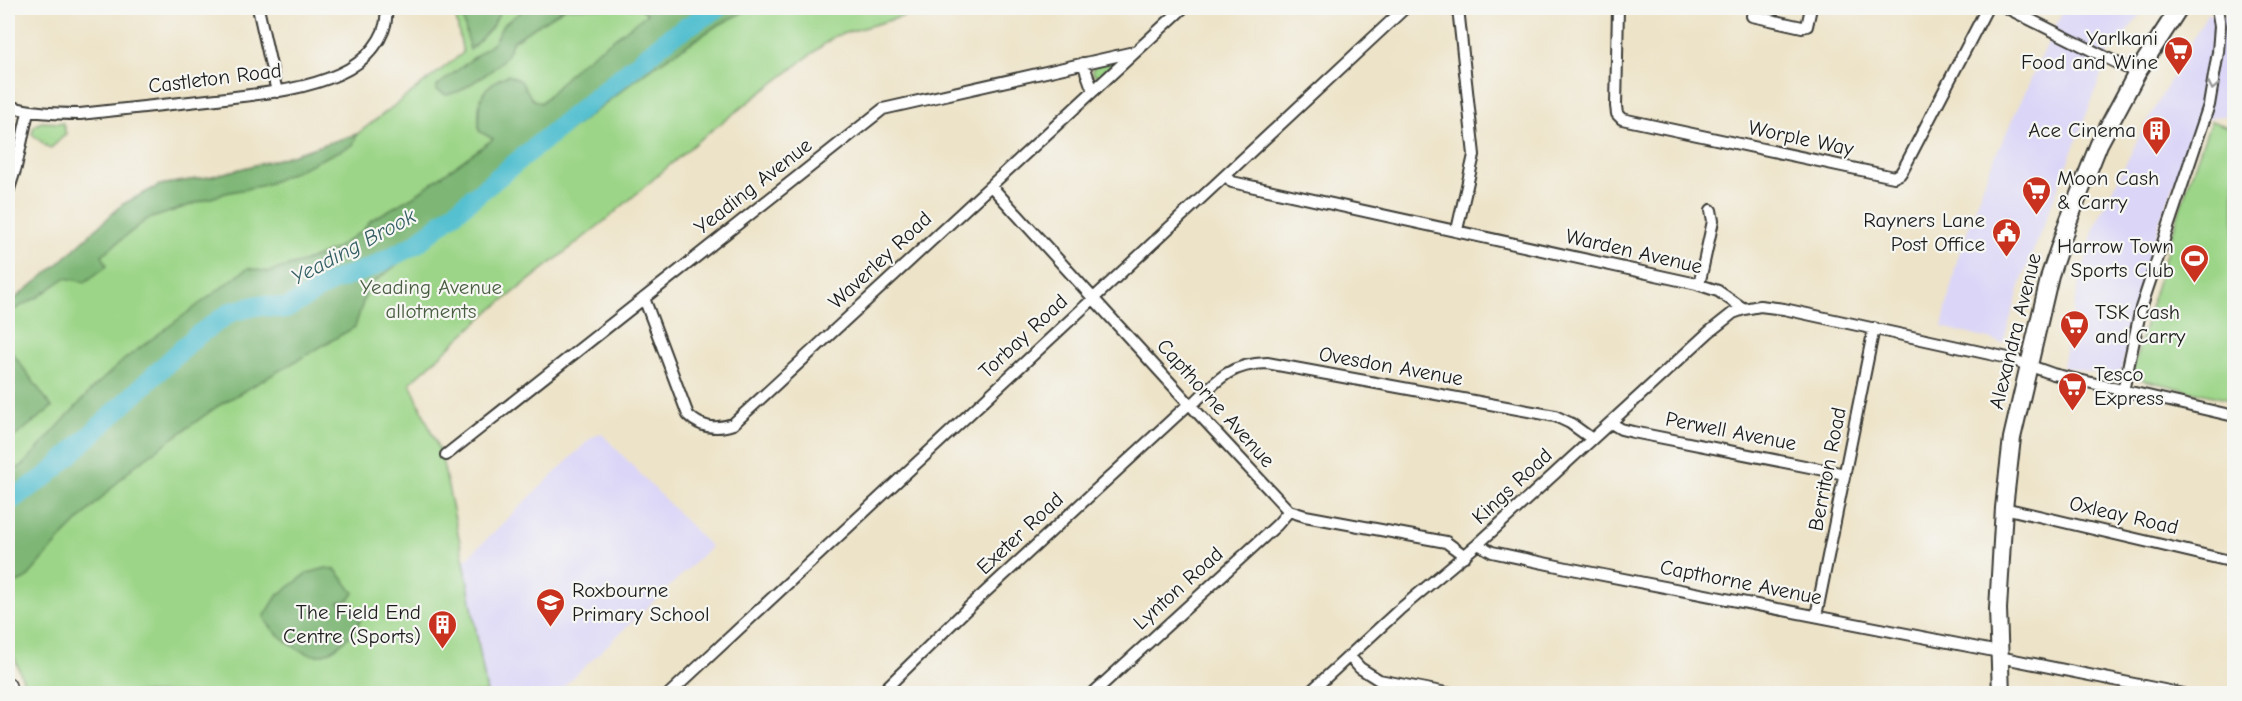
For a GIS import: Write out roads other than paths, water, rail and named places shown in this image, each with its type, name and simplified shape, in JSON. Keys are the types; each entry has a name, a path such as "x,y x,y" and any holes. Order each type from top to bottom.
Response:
{"main road":[{"name":"Alexandra Avenue","path":"2001,693 1998,609 2004,508 2012,438 2050,274 2099,144 2137,73 2179,8"}],"street":[{"path":"258,8 277,92"},
{"name":"Castleton Road","path":"8,106 28,112 80,114 277,92 338,75 359,63 370,53 381,34 387,16 386,8"},
{"name":"Waverley Road","path":"644,298 688,415 696,423 708,427 721,428 733,424 1183,8"},
{"name":"Torbay Road","path":"669,693 1405,8"},
{"path":"1457,230 1474,155 1458,8"},
{"name":"Worple Way","path":"1618,8 1616,106 1617,114 1622,119 1894,177 1904,168 1987,8"},
{"path":"1752,16 1802,27 1807,26 1811,8"},
{"path":"2007,8 2137,73"},
{"path":"2122,391 2141,308 2209,105 2218,52 2220,26 2217,8"},
{"name":"Yeading Avenue","path":"446,454 883,109 1134,52"},
{"path":"1083,63 1093,91"},
{"path":"8,192 28,112"},
{"name":"Warden Avenue","path":"1226,175 1232,182 1699,285 1718,291 1744,309"},
{"name":"Capthorne Avenue","path":"991,186 1289,511"},
{"path":"1699,285 1713,220 1711,210"},
{"path":"1744,309 1760,306 1784,309 1874,328 2008,358 2030,367 2122,391 2235,416"},
{"name":"Kings Road","path":"1308,693 1465,556 1722,321 1744,309"},
{"name":"Berriton Road","path":"1816,616 1874,328"},
{"name":"Ovesdon Avenue","path":"1190,405 1230,370 1247,364 1267,363 1555,416 1570,423 1592,439"},
{"name":"Exeter Road","path":"879,693 967,609 1190,405"},
{"name":"Perwell Avenue","path":"1611,423 1622,429 1845,474"},
{"name":"Oxleay Road","path":"2004,508 2235,562"},
{"path":"1289,511 1305,516 1446,542 1465,556"},
{"name":"Lynton Road","path":"1092,693 1277,525 1289,511"},
{"name":"Capthorne Avenue","path":"1478,544 1492,552 1567,568 1816,616 2184,693"},
{"path":"1349,656 1360,668 1379,680 1452,693"},
{"path":"8,686 10,693"}],"waterway":[{"name":"Yeading Brook","path":"8,502 48,475 195,337 231,312 259,305 286,309 331,282 370,268 416,244 670,37 718,8"}],"place":[{"name":"Yarlkani Food and Wine","path":"2179,76"},
{"name":"Ace Cinema","path":"2157,156"},
{"name":"Moon Cash & Carry","path":"2036,216"},
{"name":"Rayners Lane Post Office","path":"2006,258"},
{"name":"Harrow Town Sports Club","path":"2195,284"},
{"name":"TSK Cash and Carry","path":"2074,350"},
{"name":"Tesco Express","path":"2073,412"},
{"name":"Roxbourne Primary School","path":"551,628"},
{"name":"The Field End Centre (Sports)","path":"442,650"}],"park label":[{"name":"Yeading Avenue allotments","path":"431,299"}]}
